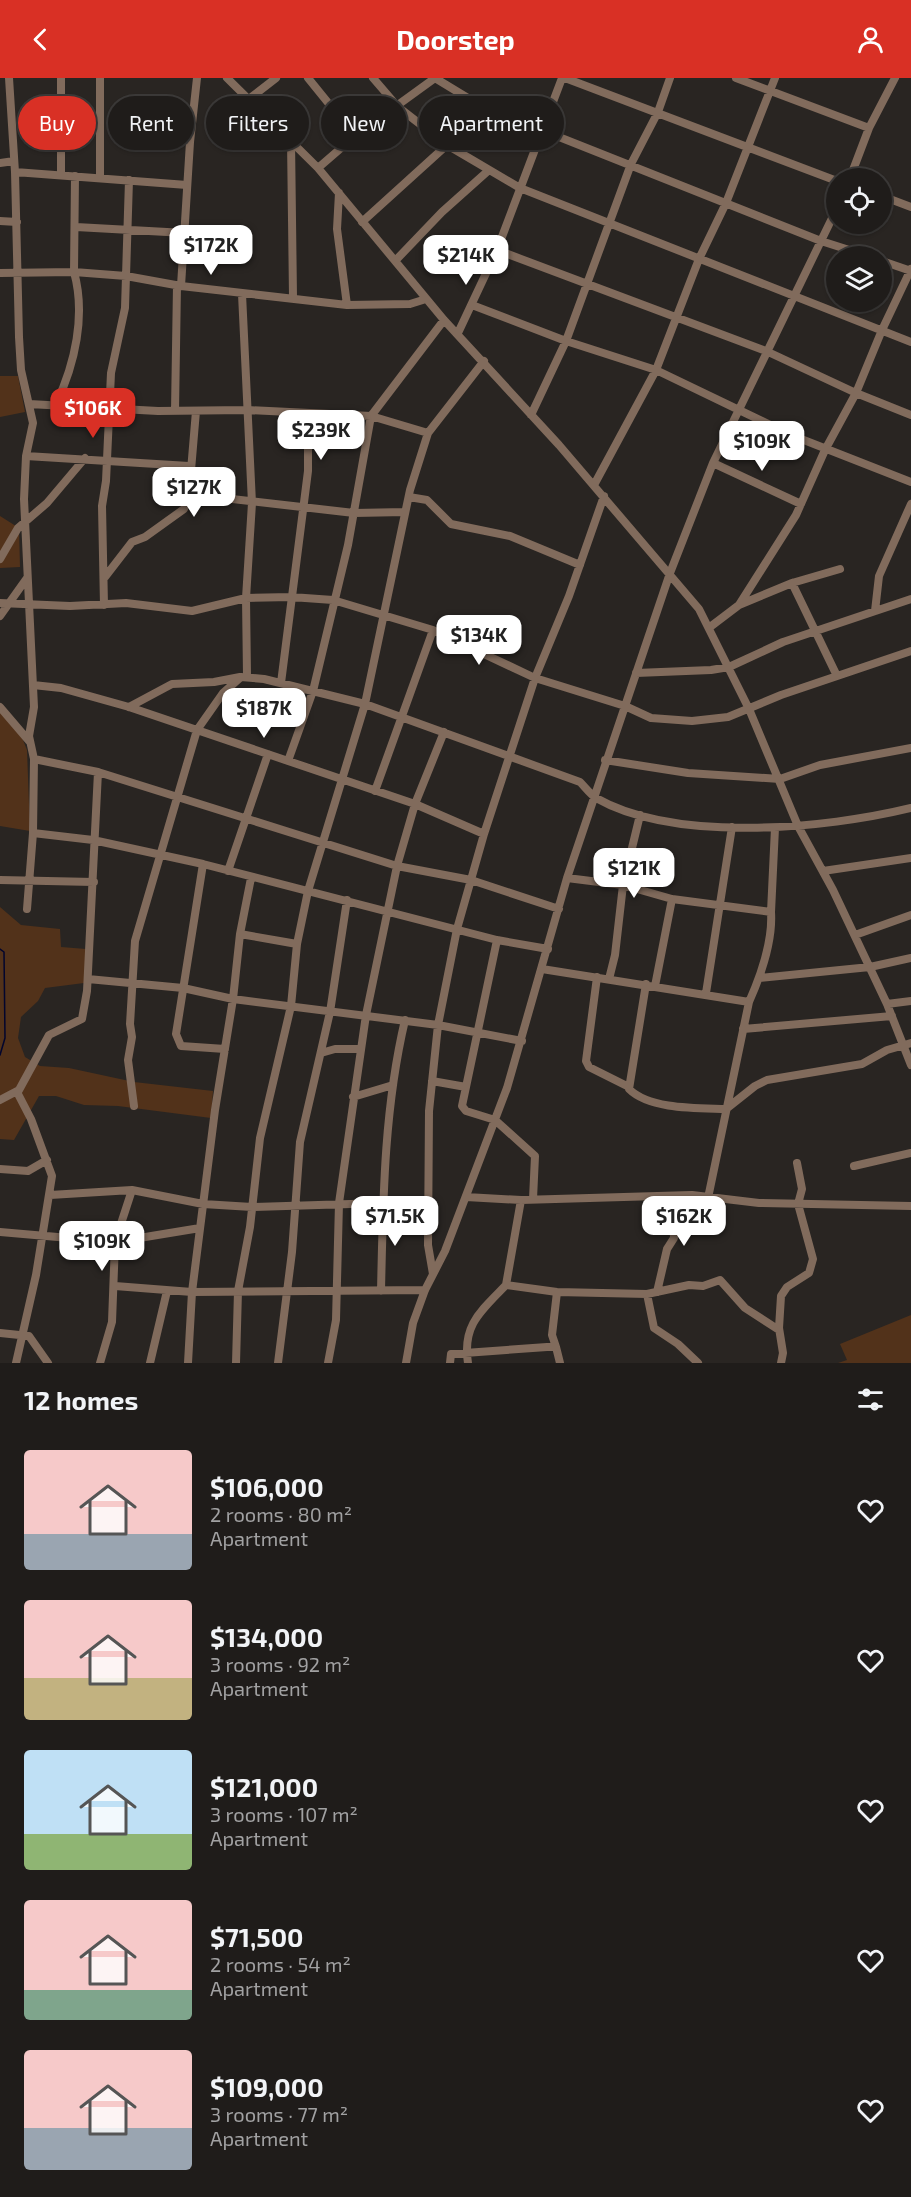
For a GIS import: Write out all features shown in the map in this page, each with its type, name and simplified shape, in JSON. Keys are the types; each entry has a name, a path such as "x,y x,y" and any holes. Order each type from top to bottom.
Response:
{"street":[{"path":"9,78 15,172 21,359 33,423 26,456 24,521 31,605 33,685 29,741 34,759 33,833 27,909"},
{"path":"61,78 61,175"},
{"path":"100,78 100,177"},
{"path":"175,411 179,286 197,78"},
{"path":"227,78 246,96"},
{"path":"253,96 276,78"},
{"path":"308,78 323,96"},
{"path":"373,78 389,96"},
{"path":"407,99 435,78 465,96"},
{"path":"556,96 564,78 826,177"},
{"path":"531,415 566,341 631,164 658,112 670,78"},
{"path":"736,78 770,93 869,128"},
{"path":"594,485 656,370 699,259 726,203 776,78"},
{"path":"854,168 869,128 895,78"},
{"path":"407,113 419,123"},
{"path":"564,137 837,246"},
{"path":"291,150 293,297"},
{"path":"301,150 396,260 444,320 484,361 686,590 710,627 749,709 798,826 823,871 907,1043 911,1065"},
{"path":"318,168 339,150"},
{"path":"362,222 441,150"},
{"path":"455,150 520,188 911,342"},
{"path":"458,333 497,250 534,150"},
{"path":"0,163 14,161"},
{"path":"396,260 442,212 489,170"},
{"path":"15,172 187,185"},
{"path":"56,404 73,358 80,314 78,287 74,272 75,176"},
{"path":"104,605 102,506 106,481 105,459 111,373 125,308 129,180"},
{"path":"339,193 337,229 347,305"},
{"path":"892,200 911,207"},
{"path":"0,221 17,222"},
{"path":"76,227 185,233"},
{"path":"406,1363 413,1323 424,1290 466,1197 522,1041 567,878 670,573 712,463 826,231"},
{"path":"497,250 766,351 856,393 911,415"},
{"path":"739,605 801,504 825,450 856,393 882,330 911,270 892,264"},
{"path":"0,273 74,272 126,276 179,286 242,294 293,297 347,305 410,304 426,299"},
{"path":"134,1106 128,1060 132,1037 135,941 158,855 197,730 223,693 244,676 252,503 242,294"},
{"path":"472,304 566,341 656,370 825,450 911,482"},
{"path":"288,761 313,691 354,513 371,416 444,320"},
{"path":"236,1363 238,1290 264,1118 291,1006 297,944 308,891 321,842 365,704 408,497 428,433 484,361"},
{"path":"28,404 175,411 247,410 371,416 428,433"},
{"path":"105,577 132,542 145,537 184,509 189,494 189,466 196,411"},
{"path":"281,683 308,471 308,414"},
{"path":"26,456 105,459 189,466"},
{"path":"0,559 11,538 24,521 47,503 85,458"},
{"path":"712,463 801,504"},
{"path":"189,494 354,513 405,512"},
{"path":"433,1274 428,1245 427,1207 432,1081 438,1025 457,929 484,834 535,678 580,565 604,496"},
{"path":"408,497 427,500 451,524 510,536 580,565"},
{"path":"875,611 879,576 911,504"},
{"path":"710,627 739,605 792,583 840,569"},
{"path":"0,616 4,604 27,578"},
{"path":"792,583 837,676"},
{"path":"4,604 141,604 192,611 246,598 291,597 333,600 433,630 535,678 625,706 651,718 692,721 728,717 911,651"},
{"path":"636,673 711,670 729,667 814,632 911,599"},
{"path":"375,791 433,630"},
{"path":"129,706 172,684 214,682 244,676 365,704 580,782 595,797 640,815 690,824 775,828 911,808"},
{"path":"33,685 61,688 129,706 415,804 484,834"},
{"path":"0,707 29,741"},
{"path":"328,1363 336,1320 339,1203 366,1015 397,866 415,804 444,732"},
{"path":"605,760 688,773 780,779 820,765 911,748"},
{"path":"228,871 268,754"},
{"path":"34,759 98,772 397,866 471,880 559,909"},
{"path":"0,1100 17,1092 49,1035 82,1019 88,979 98,772"},
{"path":"609,979 615,955 623,885 640,815"},
{"path":"706,993 732,827"},
{"path":"708,1198 749,1002 760,978 772,926 775,828"},
{"path":"33,833 93,840 203,864 497,940 548,949"},
{"path":"823,871 911,858"},
{"path":"203,864 176,1034 178,1041 188,1048 225,1049"},
{"path":"188,1363 192,1292 203,1204 233,999 240,934 251,878"},
{"path":"567,878 623,885 672,899 771,912"},
{"path":"0,880 94,882"},
{"path":"656,986 672,899"},
{"path":"278,1363 297,1206 300,1142 330,1012 347,900"},
{"path":"855,935 911,915"},
{"path":"240,934 297,944"},
{"path":"497,940 462,1103 464,1109 495,1120 535,1156 533,1199"},
{"path":"760,978 870,967 911,958"},
{"path":"542,969 706,993 749,1002"},
{"path":"597,977 586,1051 587,1064 629,1087 634,1094 667,1105 726,1109 755,1086 767,1080 862,1064 907,1043"},
{"path":"88,979 183,988 233,999 405,1020 522,1041"},
{"path":"629,1087 646,984"},
{"path":"887,1004 911,1001"},
{"path":"743,1029 892,1016"},
{"path":"381,1291 383,1203 393,1084 405,1020"},
{"path":"321,1053 335,1049 361,1049"},
{"path":"432,1081 466,1087"},
{"path":"353,1098 393,1084"},
{"path":"16,1363 44,1234 52,1176 17,1092"},
{"path":"854,1166 911,1153"},
{"path":"0,1169 28,1171 47,1160"},
{"path":"781,1363 783,1353 779,1330 780,1306 784,1290 808,1273 813,1259 798,1204 802,1189 797,1163"},
{"path":"50,1195 132,1190 203,1204 252,1207 383,1203 427,1207"},
{"path":"100,1363 112,1322 115,1242 132,1190"},
{"path":"466,1197 521,1200 672,1196 798,1204 911,1206"},
{"path":"657,1292 675,1230 672,1196"},
{"path":"468,1363 466,1352 472,1323 506,1285 521,1200"},
{"path":"0,1232 44,1234 115,1242 200,1228"},
{"path":"661,1275 668,1281 683,1286"},
{"path":"506,1285 557,1292 647,1294 683,1286 703,1286 720,1280 746,1308 779,1330"},
{"path":"115,1286 192,1292 238,1290 288,1293 424,1290"},
{"path":"150,1363 167,1291"},
{"path":"557,1292 552,1335 560,1363"},
{"path":"647,1294 654,1328 678,1344 698,1363"},
{"path":"0,1333 23,1335 34,1341 48,1363"},
{"path":"450,1363 451,1354 555,1347"}],"shaded area":[{"path":"0,376 18,376 25,412 0,417"},
{"path":"0,516 19,528 20,567 0,568"},
{"path":"0,711 19,730 27,750 30,831 0,826"},
{"path":"0,907 21,925 60,929 61,947 86,949 84,983 45,988 38,1001 21,1017 18,1038 25,1057 40,1066 69,1068 134,1082 213,1091 211,1118 118,1106 84,1105 56,1096 39,1096 14,1140 0,1139"},
{"path":"911,1315 911,1363 838,1363 847,1360 840,1344"}],"waterway":[{"path":"0,949 4,952 5,1038 0,1055"}]}
